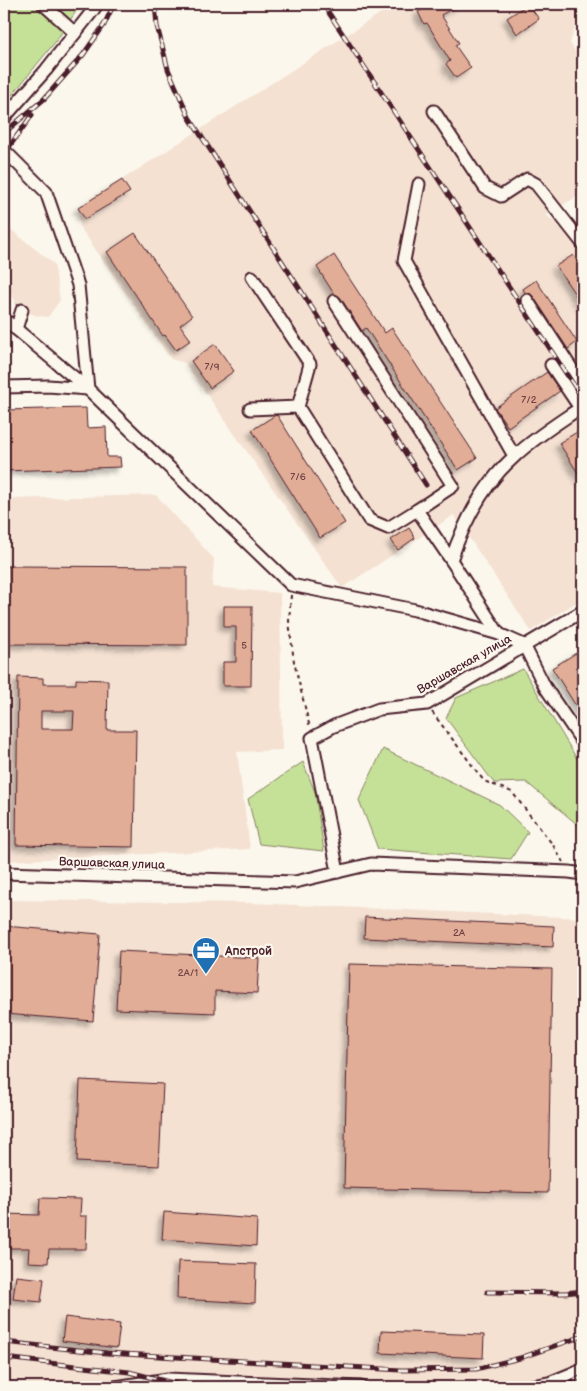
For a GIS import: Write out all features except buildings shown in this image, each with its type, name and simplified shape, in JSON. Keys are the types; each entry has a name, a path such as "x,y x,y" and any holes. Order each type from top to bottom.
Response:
{"street":[{"path":"43,4 75,33"},
{"path":"4,118 75,33 96,4"},
{"path":"434,111 485,188 501,196 527,180 536,184 583,244"},
{"path":"4,150 46,192 78,286 88,389"},
{"path":"419,184 404,261 514,456"},
{"path":"252,276 310,364 298,407 369,520 388,528 454,486 334,301"},
{"path":"527,300 583,386"},
{"path":"16,329 22,310"},
{"path":"4,319 88,389 292,585 414,610 499,634 524,645 545,687 583,743"},
{"path":"452,560 462,528 486,489 514,456 582,409 551,365"},
{"path":"4,387 48,386 88,389"},
{"path":"250,409 298,407"},
{"path":"417,510 452,560 499,634"},
{"name":"Варшавская улица","path":"312,738 334,726 379,710 426,704 583,612"},
{"path":"312,738 338,872"},
{"name":"Варшавская улица","path":"4,873 295,882 371,864 583,874"},
{"path":"526,1387 549,1383 583,1369"},
{"path":"114,1387 168,1379 276,1385 361,1387"}],"path":[{"path":"292,585 289,621 294,662 312,738"},
{"path":"426,704 484,781 512,792 553,846 569,872"}],"shaded area":[{"path":"395,4 583,4 570,43 583,64 583,193 546,215 567,232 583,257 583,598 531,631 454,515 342,588 185,363 171,359 80,227 78,208"},
{"path":"4,224 54,264 60,300 48,317 38,316 15,308 15,300 4,287"},
{"path":"156,495 214,559 212,587 280,593 282,750 237,752 250,849 4,861 4,499"},
{"path":"4,900 252,903 583,918 583,1387 4,1387"}],"green space":[{"path":"4,4 81,4 56,41 4,105"},
{"path":"523,669 583,769 583,829 526,782 494,783 446,718 456,698"},
{"path":"383,749 500,805 528,832 511,859 378,849 359,800"},
{"path":"303,762 315,792 324,851 259,844 248,799"}],"railway":[{"path":"4,133 44,99 83,55 104,25 114,4"},
{"path":"155,4 157,26 168,69 189,117 426,485"},
{"path":"323,4 583,399"},
{"path":"4,154 32,115"},
{"path":"578,723 583,730"},
{"path":"487,1292 565,1293 583,1291"},
{"path":"4,1342 107,1353 401,1370 476,1369 520,1358 583,1336"},
{"path":"4,1358 129,1372 189,1387"},
{"path":"557,1387 583,1377"}],"place":[{"name":"Апстрой","path":"206,975"}]}
